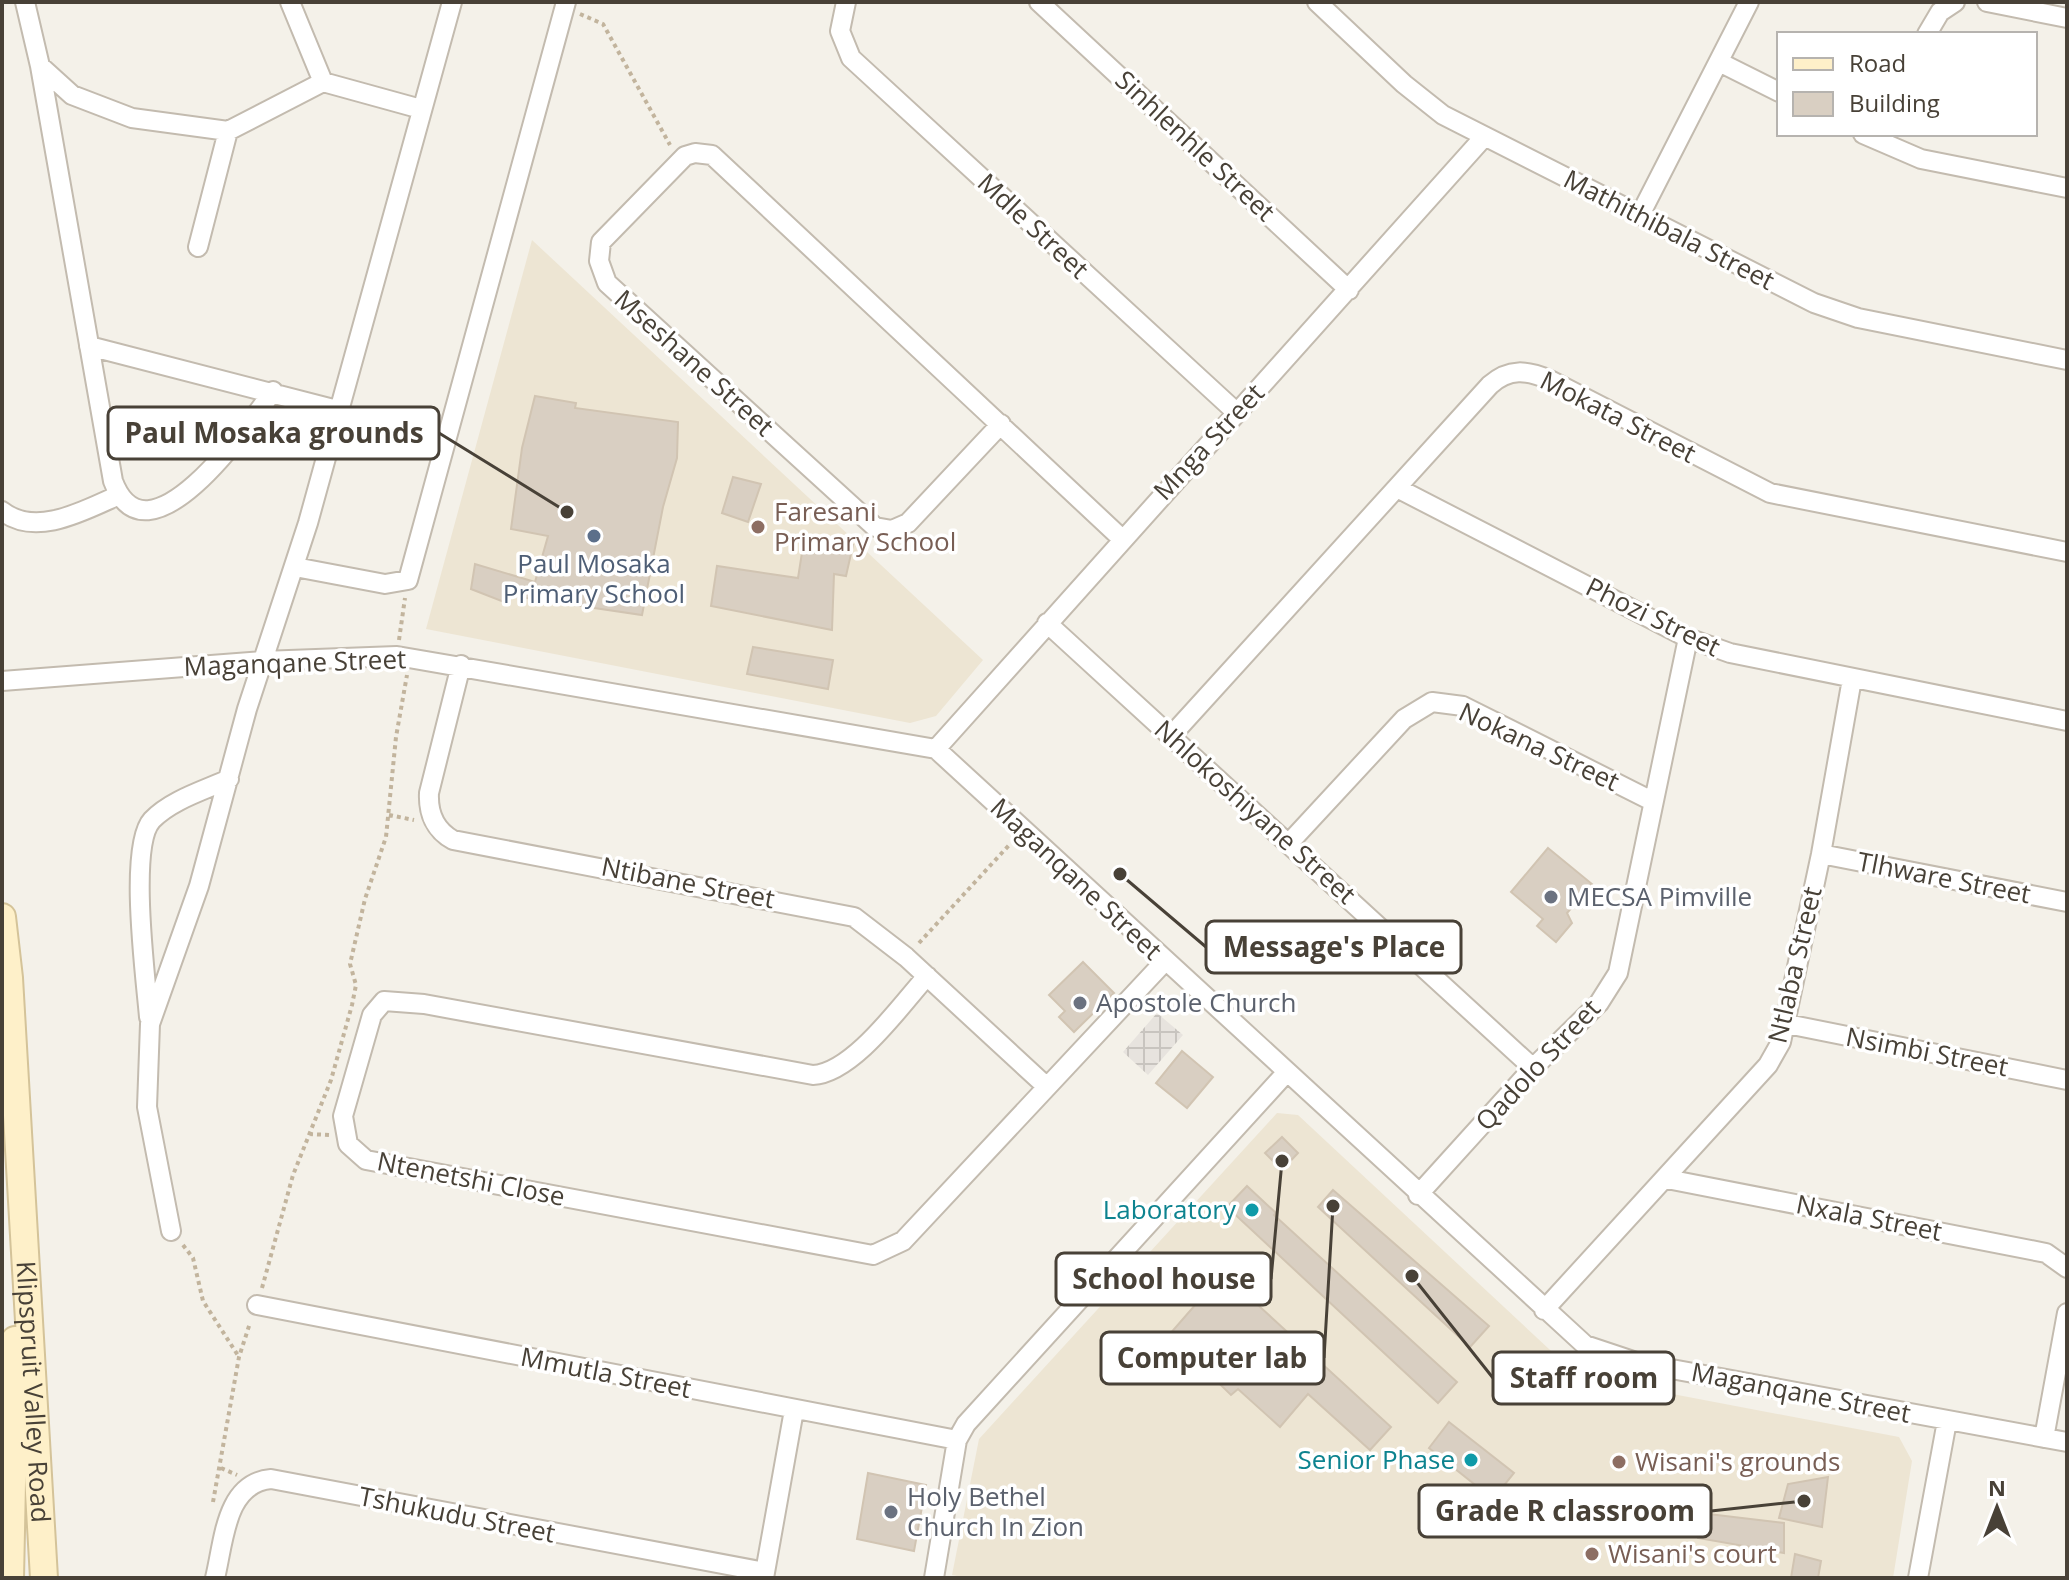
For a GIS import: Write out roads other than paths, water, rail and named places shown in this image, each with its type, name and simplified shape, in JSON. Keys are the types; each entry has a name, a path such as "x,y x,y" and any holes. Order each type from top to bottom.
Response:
{"street":[{"path":"25,2 40,66 113,481 119,495 129,508 142,511 157,508 186,492 232,449 273,391"},
{"path":"290,2 323,82"},
{"path":"150,1024 199,886 262,661 295,567 452,2"},
{"name":"Mdle Street","path":"846,2 840,31 851,58 1236,412"},
{"name":"Sinhlenhle Street","path":"1039,2 1349,290"},
{"name":"Mathithibala Street","path":"1317,2 1404,84 1443,115 1814,303 1847,315 2067,360"},
{"path":"1640,215 1749,2"},
{"path":"1928,32 1940,12 1955,2"},
{"path":"1987,2 2067,18"},
{"path":"295,567 385,584 408,580 568,4"},
{"path":"1719,62 1777,91"},
{"path":"40,66 72,95 100,107 164,124 228,131 323,82 421,109"},
{"path":"198,247 228,131"},
{"path":"1873,136 1921,159 2067,188"},
{"name":"Mnga Street","path":"936,749 1121,538 1349,290 1484,137"},
{"name":"Mseshane Street","path":"700,153 720,162 1001,424 908,523 889,530 866,522 607,283 598,253 604,237 679,161 700,153"},
{"path":"89,346 273,391 337,410"},
{"name":"Mokata Street","path":"1171,736 1399,489 1494,381 1510,372 1524,372 1550,380 1778,496 2067,552"},
{"path":"1001,424 1121,538"},
{"name":"Phozi Street","path":"1399,489 1688,638 1730,653 2067,721"},
{"path":"2,511 22,520 49,521 119,495"},
{"name":"Nhlokoshiyane Street","path":"1047,623 1290,842 1533,1068"},
{"name":"Qadolo Street","path":"1418,1195 1533,1068 1599,1003 1618,973 1688,638"},
{"name":"Maganqane Street","path":"2,681 262,661 404,657 936,749 1418,1195 1585,1345 1639,1363 2067,1442"},
{"name":"Ntibane Street","path":"461,665 429,793 430,812 444,835 453,840 844,913 861,921 906,957 1047,1087"},
{"name":"Ntlaba Street","path":"1544,1310 1768,1065 1787,1024 1852,679"},
{"name":"Nokana Street","path":"1290,842 1404,719 1432,702 1463,706 1652,801"},
{"path":"171,1231 147,1107 150,1024 140,915 144,836 160,814 229,779"},
{"name":"Tlhware Street","path":"1821,854 2067,902"},
{"name":"Klipspruit Valley Road","path":"2,917 9,978 44,1578"},
{"name":"Ntenetshi Close","path":"927,976 851,1057 828,1072 813,1075 424,1004 384,1001 375,1007 367,1029 343,1116 344,1136 353,1152 366,1160 873,1255 903,1241 1165,961"},
{"name":"Nsimbi Street","path":"1787,1024 2067,1080"},
{"name":"Klipspruit Valley Road","path":"2,1069 16,1303 10,1578"},
{"path":"934,1578 957,1440 997,1389 1286,1073"},
{"name":"Nxala Street","path":"1667,1179 2046,1253 2067,1268"},
{"name":"Mmutla Street","path":"257,1305 957,1440"},
{"path":"2044,1438 2067,1313"},
{"path":"764,1575 794,1410"},
{"path":"1918,1578 1947,1421"},
{"name":"Tshukudu Street","path":"215,1578 237,1499 254,1481 271,1479 764,1575"}],"place":[{"name":"Paul Mosaka grounds","path":"567,512"},
{"name":"Faresani Primary School","path":"758,527"},
{"name":"Paul Mosaka Primary School","path":"594,536"},
{"name":"Message's Place","path":"1120,874"},
{"name":"MECSA Pimville","path":"1551,897"},
{"name":"Apostole Church","path":"1080,1003"},
{"name":"School house","path":"1282,1161"},
{"name":"Computer lab","path":"1333,1206"},
{"name":"Laboratory","path":"1252,1210"},
{"name":"Staff room","path":"1412,1276"},
{"name":"Senior Phase","path":"1471,1460"},
{"name":"Wisani's grounds","path":"1619,1462"},
{"name":"Grade R classroom","path":"1804,1501"},
{"name":"Holy Bethel Church In Zion","path":"891,1512"},
{"name":"Wisani's court","path":"1592,1554"}]}
